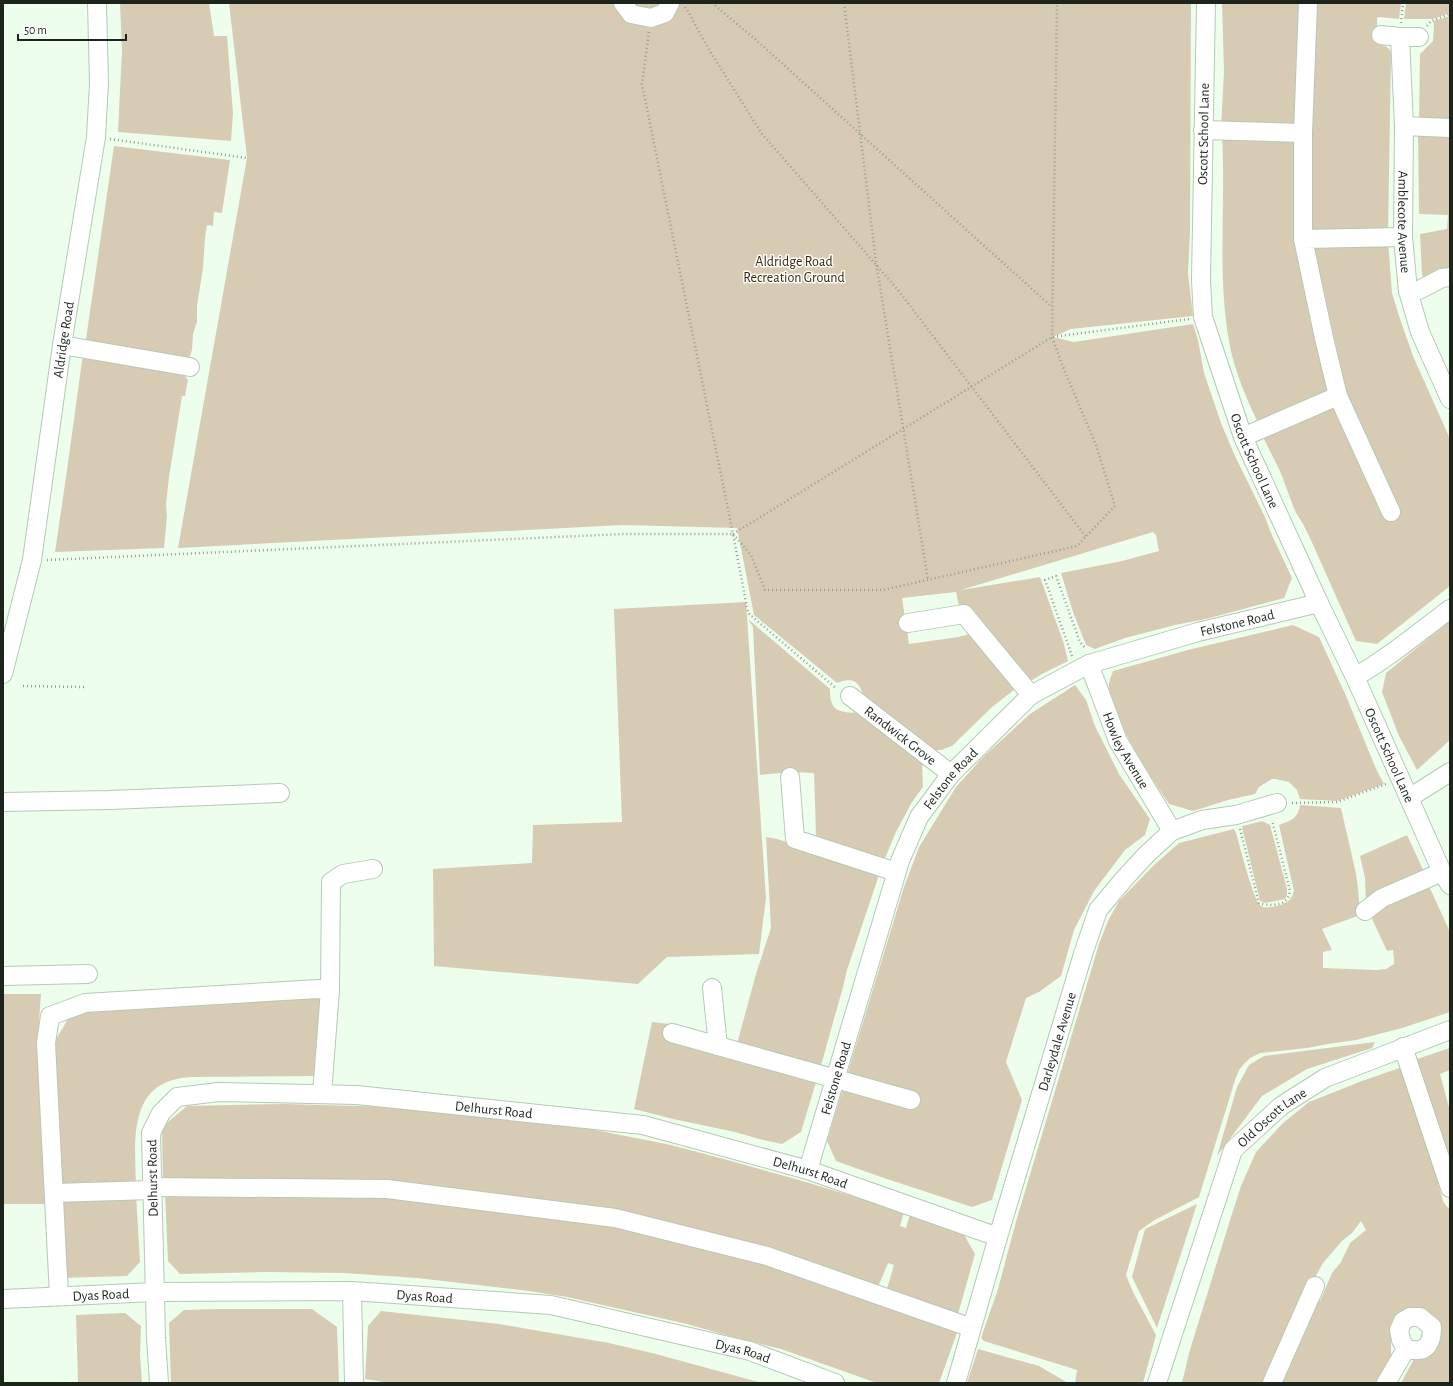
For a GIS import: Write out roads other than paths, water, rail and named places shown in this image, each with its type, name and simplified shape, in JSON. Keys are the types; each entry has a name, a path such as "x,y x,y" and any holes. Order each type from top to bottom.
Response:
{"street":[{"name":"Aldridge Road","path":"3,674 32,560 62,345 96,137 99,83 97,3"},
{"path":"623,3 631,14 651,18 665,13 670,3"},
{"name":"Oscott School Lane","path":"1206,3 1201,280 1203,317 1243,437 1446,879"},
{"path":"1308,3 1303,133 1303,239 1338,396 1391,512"},
{"path":"1381,34 1400,37 1419,37"},
{"name":"Amblecote Avenue","path":"1400,37 1404,126 1403,237 1408,291 1420,332 1450,399"},
{"path":"1404,126 1450,128"},
{"path":"1203,130 1303,133"},
{"path":"1303,239 1403,237"},
{"path":"1408,291 1419,290 1442,278 1450,277"},
{"path":"62,345 190,367"},
{"path":"1243,437 1338,396"},
{"name":"Felstone Road","path":"808,1170 900,860 919,817 951,774 1031,695 1088,666 1198,632 1319,603"},
{"path":"1354,677 1396,650 1450,609"},
{"path":"908,623 964,614 1031,695"},
{"name":"Howley Avenue","path":"1088,666 1118,742 1172,831"},
{"name":"Randwick Grove","path":"850,696 951,774"},
{"path":"1409,798 1450,772"},
{"path":"790,777 794,839 896,872"},
{"path":"3,802 110,800 280,793"},
{"name":"Darleydale Avenue","path":"956,1383 998,1237 1083,954 1098,910 1128,874 1172,831 1202,820 1236,815 1273,804"},
{"path":"322,1094 330,990 331,882 343,874 373,869"},
{"path":"1365,911 1382,898 1446,879"},
{"path":"3,976 88,974"},
{"path":"59,1296 46,1042 50,1016 84,1003 318,988 330,990"},
{"path":"712,988 718,1046"},
{"name":"Old Oscott Lane","path":"1157,1383 1233,1150 1281,1106 1325,1078 1450,1030"},
{"path":"672,1033 911,1100"},
{"path":"1403,1047 1450,1188"},
{"name":"Delhurst Road","path":"159,1383 156,1338 151,1133 161,1113 177,1097 219,1092 365,1096 643,1125 808,1170 998,1237"},
{"path":"54,1192 152,1188 387,1189 615,1218 767,1256 972,1328"},
{"path":"1272,1383 1315,1286"},
{"path":"352,1291 354,1383"},
{"name":"Dyas Road","path":"3,1299 155,1292 352,1291 551,1305 750,1351 835,1383"},
{"path":"1386,1383 1406,1349"}],"park label":[{"name":"Aldridge Road Recreation Ground","path":"794,270"}]}
